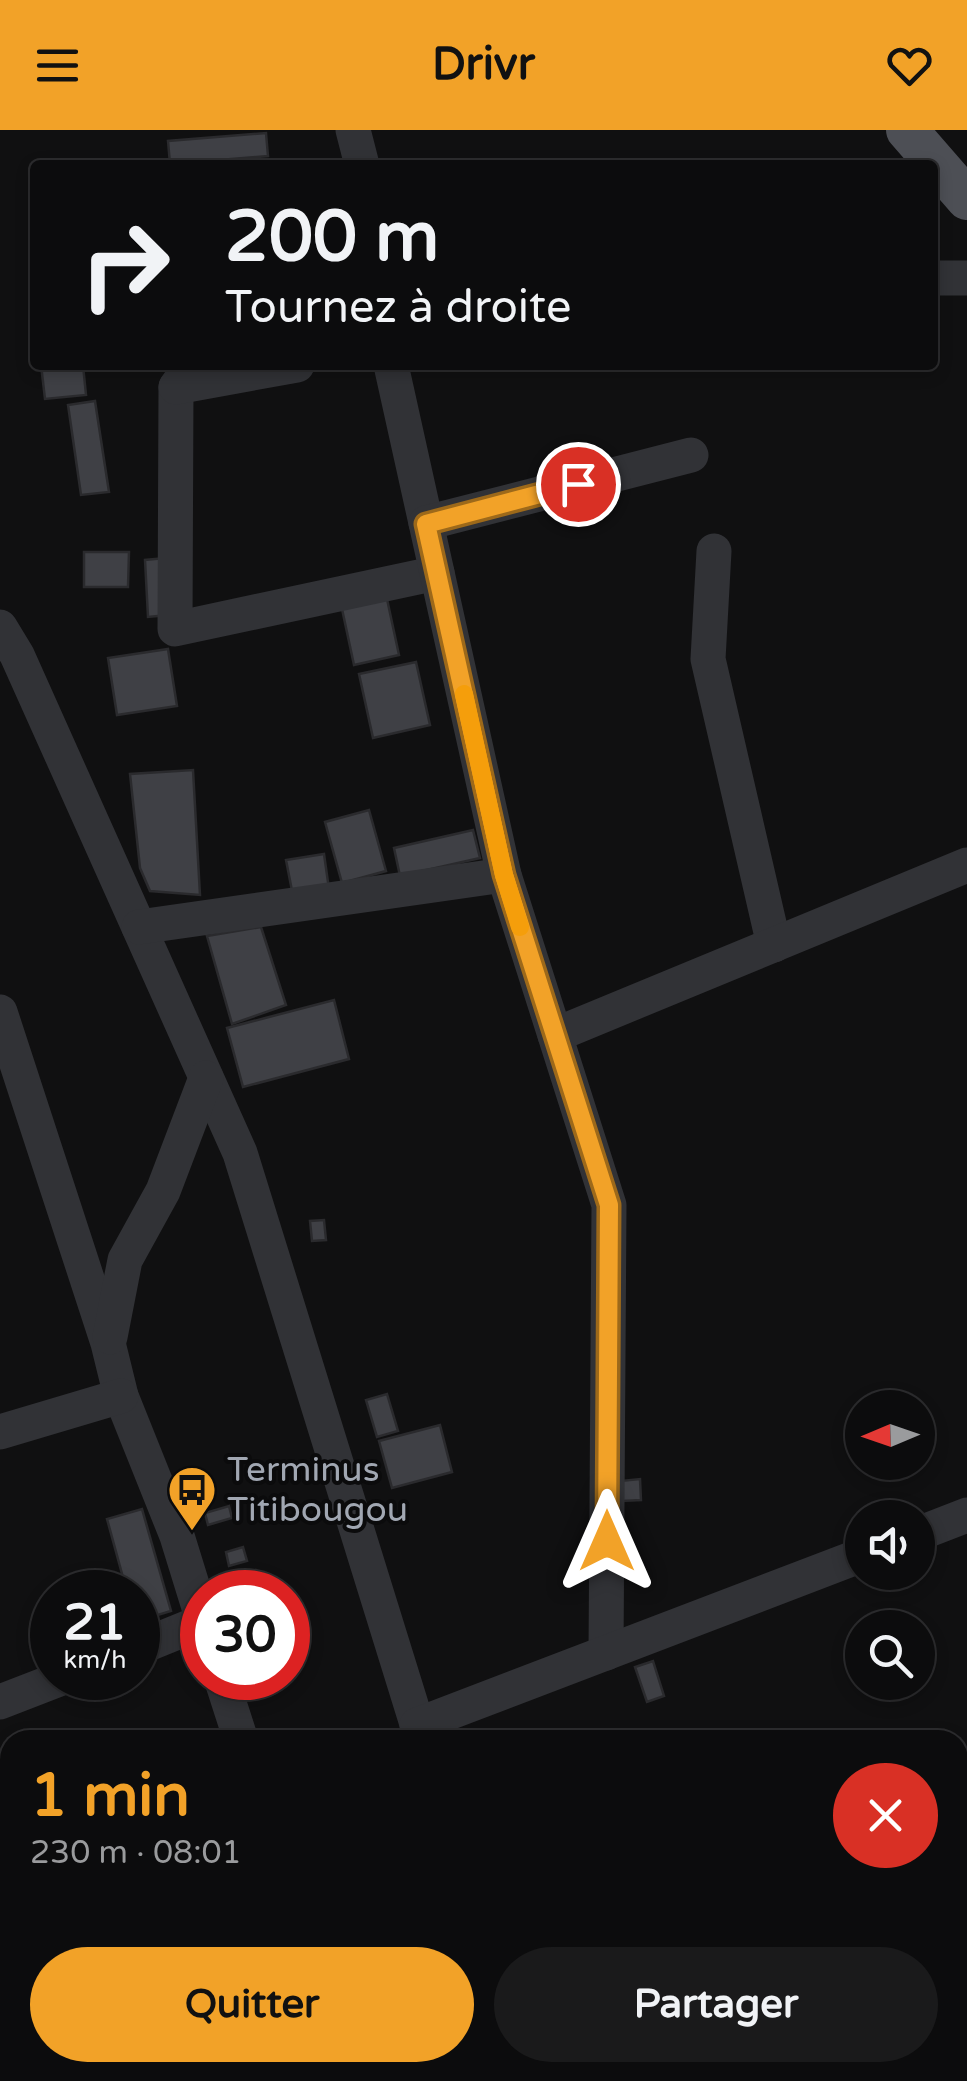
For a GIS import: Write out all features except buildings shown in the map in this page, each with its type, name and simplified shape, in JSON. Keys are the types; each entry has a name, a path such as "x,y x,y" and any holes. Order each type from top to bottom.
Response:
{"main road":[{"path":"907,130 933,160"},
{"path":"938,166 967,199"}],"street":[{"path":"353,130 361,160"},
{"path":"938,278 967,278"},
{"path":"246,370 184,376 175,629 437,573"},
{"path":"392,370 504,875 609,1205 606,1653"},
{"path":"426,524 691,455"},
{"path":"714,550 708,659 774,945"},
{"path":"0,627 17,654 240,1153 419,1730"},
{"path":"555,1035 967,866"},
{"path":"139,927 504,875"},
{"path":"0,1012 108,1343 120,1396 187,1570"},
{"path":"108,1343 125,1260 164,1191 206,1078"},
{"path":"0,1432 120,1396"},
{"path":"935,1527 967,1515"},
{"path":"427,1730 606,1653 845,1562"},
{"path":"0,1702 30,1690"},
{"path":"228,1700 238,1730"}],"slow traffic":[{"path":"464,694 504,875 520,927"}],"place":[{"name":"Terminus Titibougou","path":"192,1532"}],"route":[{"path":"578,484 426,524 504,875 609,1205 607,1541"}]}
